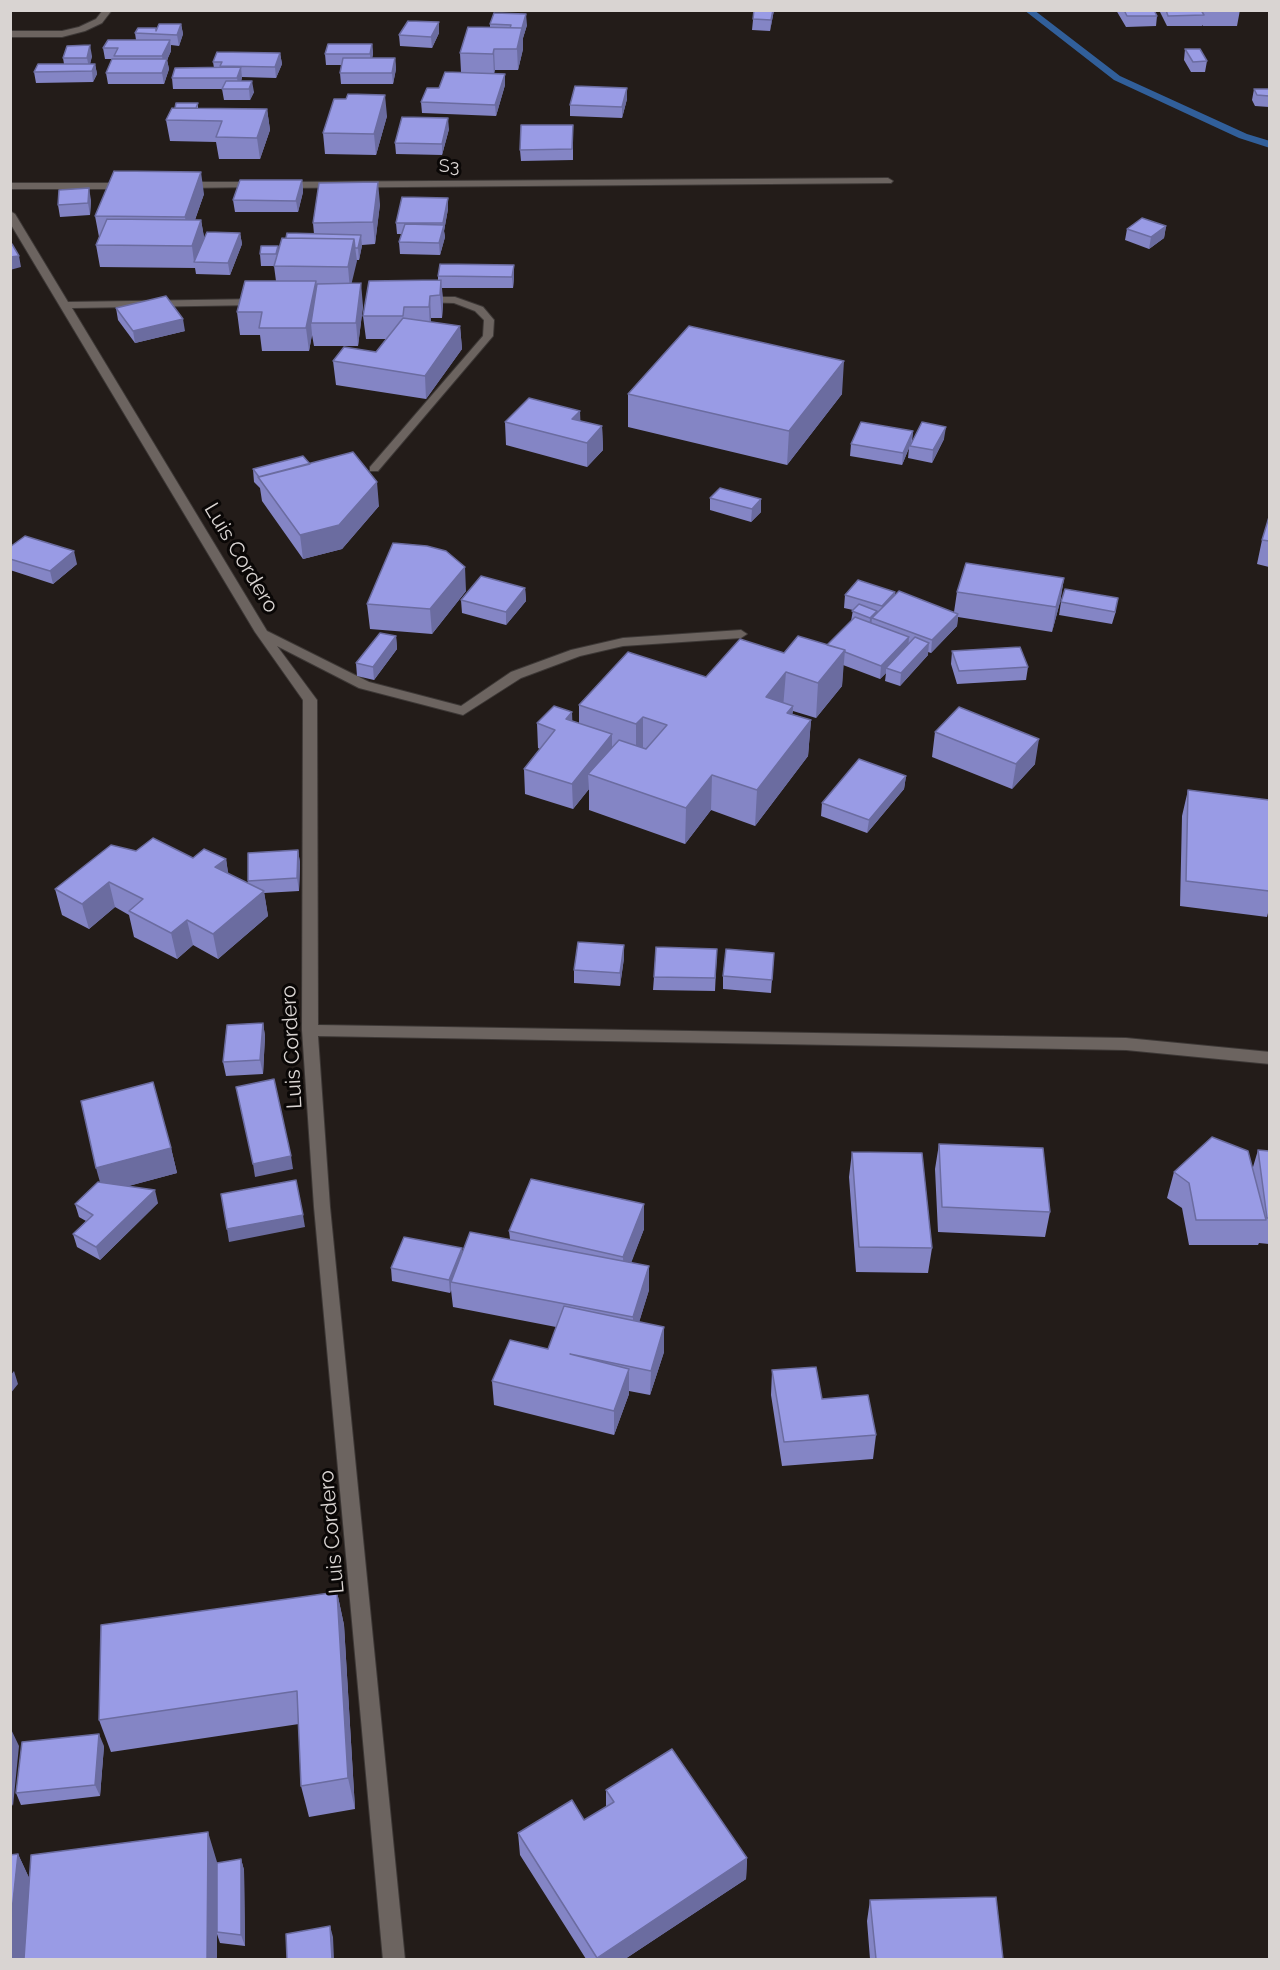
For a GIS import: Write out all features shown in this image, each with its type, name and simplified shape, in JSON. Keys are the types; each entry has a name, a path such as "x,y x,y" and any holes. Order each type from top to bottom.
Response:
{"street":[{"path":"10,34 62,34 82,29 99,21 108,10"},
{"name":"S3","path":"177,185 888,181"},
{"path":"10,186 141,186"},
{"name":"Luis Cordero","path":"10,214 261,632 310,700 310,1030 322,1208 394,1959"},
{"path":"374,469 488,336 489,320 479,309 455,300 407,300"},
{"path":"66,304 266,302"},
{"path":"261,632 364,685 463,711 516,675 576,653 623,642 741,634"},
{"path":"310,1030 1126,1044 1269,1058"}],"building":[{"path":"754,10 773,10 771,20 753,19"},
{"path":"1124,10 1154,10 1157,16 1127,16"},
{"path":"1166,10 1201,10 1204,15 1168,16"},
{"path":"494,13 526,14 522,28 510,28 511,25 490,24"},
{"path":"408,21 439,22 431,37 399,35"},
{"path":"159,24 181,24 177,35 135,33 138,28 156,28 156,31"},
{"path":"468,27 522,28 517,49 494,49 493,54 460,53"},
{"path":"108,40 170,40 162,56 114,56 118,48 103,48"},
{"path":"328,44 372,44 370,54 325,54"},
{"path":"90,45 87,58 63,58 67,46"},
{"path":"1185,49 1200,49 1207,61 1193,62"},
{"path":"217,52 280,53 275,67 220,66 222,62 213,62"},
{"path":"343,58 395,58 392,73 340,73"},
{"path":"112,59 167,59 162,73 106,73"},
{"path":"38,64 95,64 92,71 34,72"},
{"path":"241,67 237,78 172,78 175,68"},
{"path":"445,72 505,74 495,105 421,102 427,88 439,88"},
{"path":"226,81 252,81 249,89 222,89"},
{"path":"575,86 627,88 622,107 570,105"},
{"path":"1254,89 1269,89 1269,96 1257,95"},
{"path":"348,94 385,95 374,134 323,133 334,99 346,99"},
{"path":"176,103 198,103 196,108 175,108"},
{"path":"172,108 267,109 257,138 216,137 222,121 166,120"},
{"path":"402,117 448,118 442,144 395,143"},
{"path":"521,125 573,125 572,149 520,150"},
{"path":"114,171 201,172 185,217 95,216"},
{"path":"240,180 302,180 296,201 233,200"},
{"path":"378,182 373,222 313,223 319,183"},
{"path":"89,188 88,203 58,205 59,190"},
{"path":"402,197 448,198 443,223 396,223"},
{"path":"1142,218 1166,226 1151,237 1127,229"},
{"path":"107,219 201,220 192,246 96,245"},
{"path":"405,224 444,225 439,243 399,242"},
{"path":"207,232 240,233 228,263 194,262"},
{"path":"287,233 361,235 358,248 355,248 354,239 286,238"},
{"path":"282,238 354,239 348,267 274,266"},
{"path":"10,244 12,244 19,256 10,257"},
{"path":"261,246 278,246 276,254 260,254"},
{"path":"440,264 514,265 512,277 438,276"},
{"path":"441,280 440,295 430,296 429,307 404,307 403,316 363,316 369,281"},
{"path":"245,281 316,281 306,328 259,328 262,312 237,312"},
{"path":"361,283 356,323 311,323 317,284"},
{"path":"166,296 183,319 133,331 116,308"},
{"path":"403,318 460,326 425,376 333,361 344,347 376,352"},
{"path":"689,326 844,361 789,431 628,394"},
{"path":"529,398 580,411 572,419 602,426 587,443 505,422"},
{"path":"861,422 913,431 903,453 851,444"},
{"path":"922,422 946,427 933,450 910,446"},
{"path":"353,452 377,482 339,525 300,535 258,477"},
{"path":"303,456 310,464 259,477 253,469"},
{"path":"720,488 761,499 752,509 710,498"},
{"path":"1269,517 1269,541 1262,540"},
{"path":"25,536 74,551 50,571 10,559 10,547"},
{"path":"393,543 427,546 446,551 465,567 430,609 367,604"},
{"path":"966,563 1064,578 1056,607 957,592"},
{"path":"481,576 525,588 506,612 461,600"},
{"path":"858,580 895,592 882,606 845,595"},
{"path":"1065,589 1118,598 1115,612 1061,602"},
{"path":"899,591 958,614 932,640 872,618"},
{"path":"859,604 877,611 870,618 852,611"},
{"path":"855,617 909,637 881,666 845,652 845,650 827,645"},
{"path":"380,633 396,636 373,667 356,663"},
{"path":"798,636 845,650 818,683 786,672 766,697 793,706 787,713 811,720 757,790 712,775 686,808 588,774 619,740 646,749 667,725 643,717 636,724 579,705 628,652 706,677 740,639 784,653"},
{"path":"915,637 929,643 901,673 886,668"},
{"path":"1020,647 1028,667 959,671 952,651"},
{"path":"554,706 572,712 566,719 612,734 572,784 524,769 555,730 537,723"},
{"path":"959,707 1039,739 1016,764 935,732"},
{"path":"859,759 906,776 869,820 822,803"},
{"path":"1188,790 1269,800 1269,891 1186,881"},
{"path":"153,838 193,858 204,849 226,859 215,867 264,891 213,934 187,920 171,933 129,911 143,899 109,882 82,904 55,889 111,845 136,851"},
{"path":"298,850 297,878 248,881 248,853"},
{"path":"578,942 624,945 620,973 574,970"},
{"path":"656,947 717,949 715,978 654,977"},
{"path":"726,949 774,953 772,980 723,976"},
{"path":"263,1023 260,1060 223,1062 227,1025"},
{"path":"274,1079 291,1156 253,1164 236,1087"},
{"path":"153,1082 171,1148 96,1168 81,1101"},
{"path":"1212,1137 1248,1151 1266,1220 1196,1220 1189,1183 1174,1172"},
{"path":"939,1144 1043,1148 1050,1212 942,1207"},
{"path":"1258,1150 1269,1151 1269,1218 1267,1218"},
{"path":"852,1152 922,1153 932,1248 859,1247"},
{"path":"531,1179 644,1204 623,1257 509,1231"},
{"path":"296,1180 303,1215 227,1229 221,1194"},
{"path":"98,1182 155,1190 96,1247 73,1234 93,1215 75,1204"},
{"path":"470,1232 649,1266 633,1317 451,1282"},
{"path":"404,1237 462,1248 449,1280 391,1268"},
{"path":"564,1306 664,1327 651,1371 570,1354 629,1369 614,1411 492,1381 510,1340 548,1349"},
{"path":"816,1367 822,1399 868,1395 876,1435 784,1442 772,1370"},
{"path":"337,1592 348,1778 301,1786 297,1691 99,1720 101,1625"},
{"path":"99,1734 95,1785 16,1793 22,1742"},
{"path":"672,1749 747,1858 597,1958 518,1833 572,1800 584,1820 614,1802 606,1790"},
{"path":"208,1832 207,1959 24,1959 31,1855"},
{"path":"18,1854 10,1930 10,1855"},
{"path":"241,1859 241,1935 217,1932 217,1863"},
{"path":"996,1897 1003,1959 876,1959 870,1900"},
{"path":"330,1926 332,1959 287,1959 286,1934"}],"waterway":[{"path":"1028,10 1117,78 1243,136 1270,145"}]}
